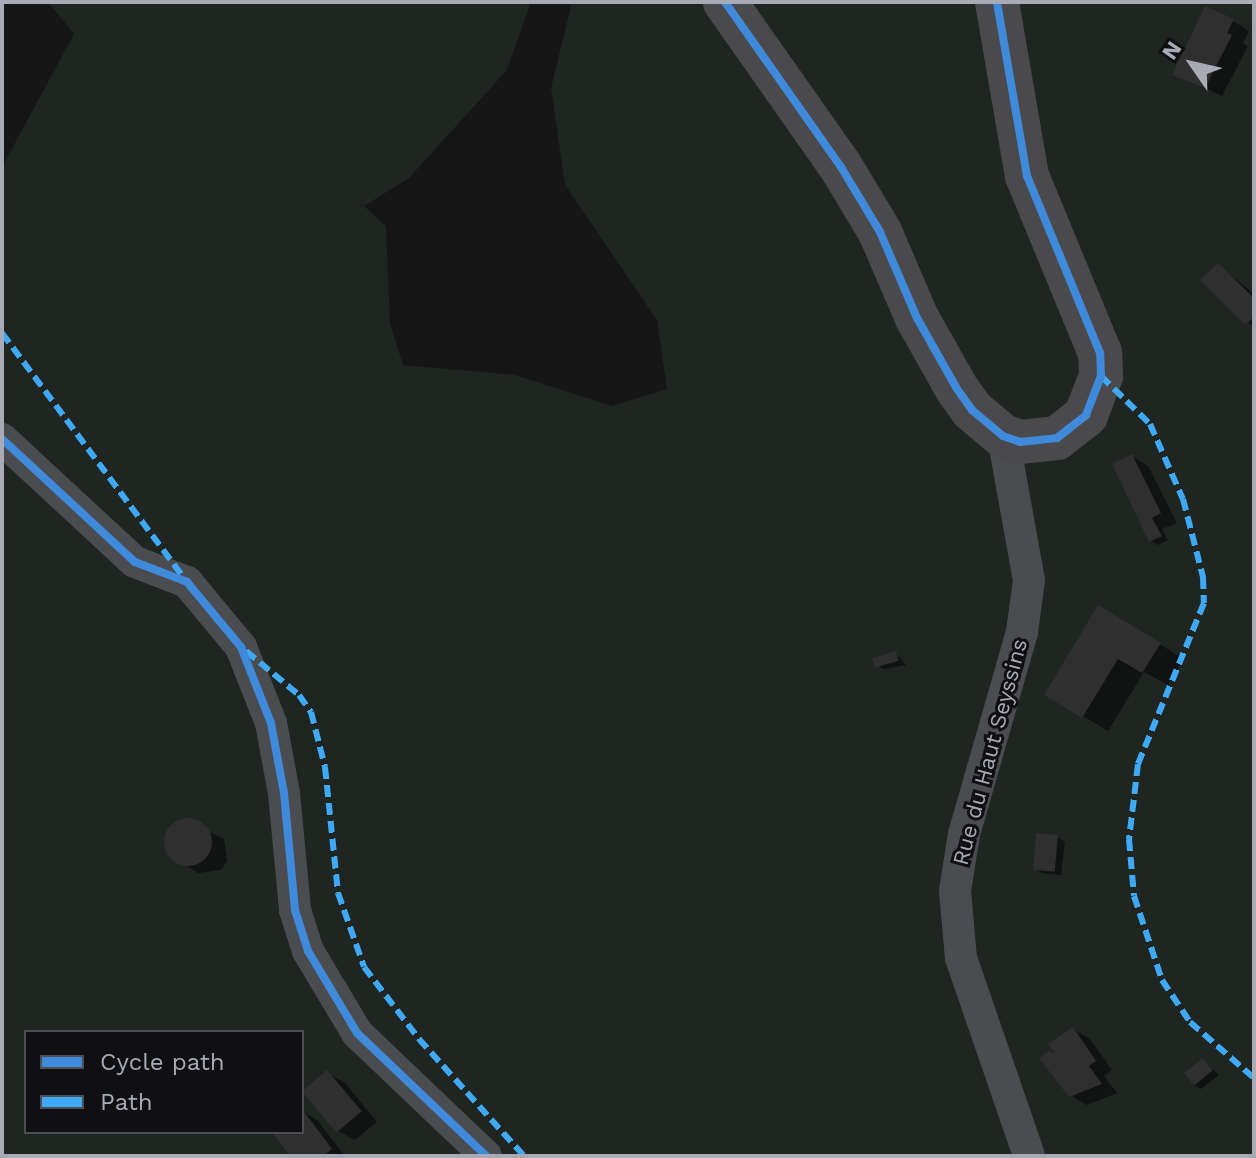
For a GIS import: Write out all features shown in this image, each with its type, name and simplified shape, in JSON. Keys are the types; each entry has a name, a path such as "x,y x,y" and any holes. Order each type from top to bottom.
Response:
{"main road":[{"path":"725,2 849,180 957,389 972,410 1003,436 1020,442 1057,438 1086,415 1101,376 1091,325 1051,243 1027,176 997,2"}],"street":[{"name":"Rue du Haut Seyssins","path":"1003,436 1029,580 1022,632 964,834 955,891 961,958 1029,1156"},
{"path":"2,439 126,554 158,574 187,582 241,647 271,723 284,793 295,910 308,951 357,1033 486,1156"}],"shaded area":[{"path":"48,2 531,2 507,70 409,178 364,206 386,226 390,323 403,365 515,375 612,406 667,389 657,320 565,185 551,88 572,2 1254,2 1254,1156 2,1156 2,167 74,34"}],"building":[{"path":"1205,6 1234,19 1227,33 1232,35 1205,88 1172,75"},
{"path":"1218,263 1254,298 1254,317 1245,325 1200,280"},
{"path":"1132,454 1161,513 1152,518 1162,536 1149,542 1112,464"},
{"path":"1098,605 1161,643 1142,673 1118,659 1082,718 1044,695"},
{"path":"896,651 899,661 875,668 872,658"},
{"path":"188,818 205,825 212,842 205,859 188,866 171,859 164,842 171,825"},
{"path":"1036,833 1058,835 1055,872 1033,870"},
{"path":"1073,1027 1096,1061 1089,1066 1102,1084 1069,1097 1039,1058 1049,1051 1055,1053 1048,1044"},
{"path":"1203,1058 1213,1071 1194,1085 1184,1073"},
{"path":"327,1070 362,1111 336,1133 304,1094 304,1089"},
{"path":"304,1112 332,1149 323,1156 290,1156 274,1134 304,1134"}],"marked path":[{"path":"2,333 183,577"},
{"path":"1101,376 1150,424 1183,499 1203,577 1204,603 1138,764 1129,839 1134,896 1162,980 1190,1022 1254,1078"},
{"path":"246,651 299,695 311,712 325,767 338,893 364,967 419,1039 524,1156"}],"cycle path":[{"path":"725,2 841,167 880,232 917,318 957,389 972,410 1003,436 1020,442 1057,438 1086,415 1101,376 1100,353 1027,176 997,2"},
{"path":"2,439 135,562 187,582 241,647 271,723 284,793 295,910 308,951 357,1033 486,1156"}]}
